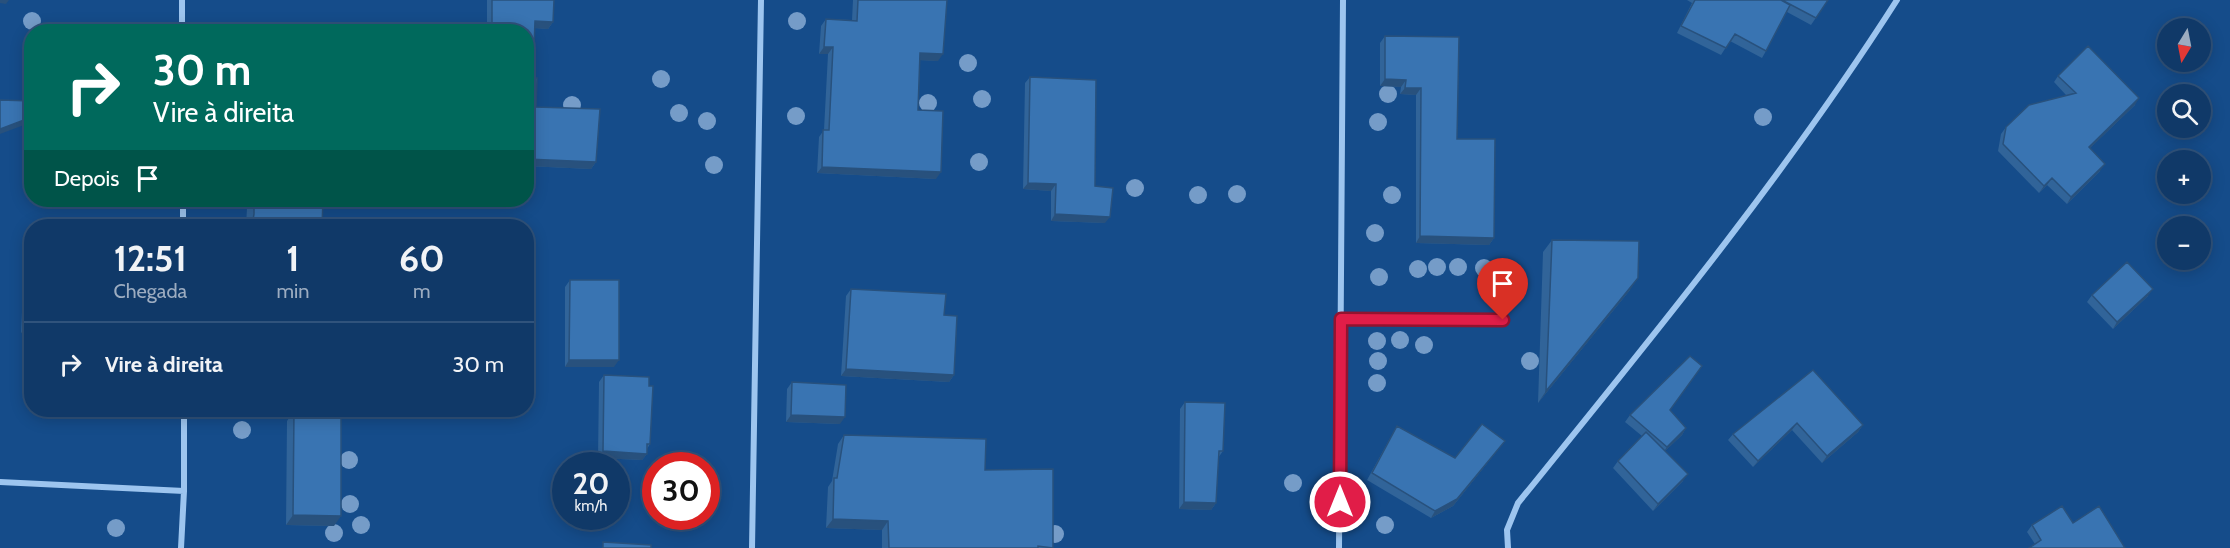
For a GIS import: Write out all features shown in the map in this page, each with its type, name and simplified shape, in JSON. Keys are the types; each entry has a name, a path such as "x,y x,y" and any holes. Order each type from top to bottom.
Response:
{"street":[{"path":"182,0 182,24"},
{"path":"752,548 761,0"},
{"path":"1339,548 1343,0"},
{"path":"1508,548 1507,530 1518,503 1712,258 1834,98 1897,0"},
{"path":"181,548 184,417"},
{"path":"0,482 184,491"}],"lane":[{"path":"1341,319 1503,320"}],"building":[{"path":"492,0 554,0 553,22 535,21 534,50 534,24 492,24"},
{"path":"858,0 947,0 943,54 920,53 918,110 943,111 941,172 822,167 823,130 829,130 833,47 824,47 826,19 857,21"},
{"path":"1695,0 1781,0 1790,5 1766,51 1735,34 1726,48 1681,26"},
{"path":"1782,0 1828,0 1816,18"},
{"path":"1385,36 1459,37 1457,139 1495,139 1494,238 1420,236 1421,88 1405,88 1406,80 1385,79"},
{"path":"2088,46 2139,98 2089,147 2105,164 2071,197 2052,178 2044,186 2003,144 2006,127 2029,105 2076,93 2058,76"},
{"path":"1030,77 1096,80 1095,186 1113,188 1110,217 1055,214 1056,184 1028,183"},
{"path":"534,78 537,78 536,107 600,109 596,162 534,159"},
{"path":"0,100 24,101 24,120 0,129"},
{"path":"254,207 323,207 322,219 253,219"},
{"path":"1552,240 1639,241 1638,278 1546,391"},
{"path":"2127,262 2153,289 2117,322 2092,295"},
{"path":"570,280 619,280 619,360 569,360"},
{"path":"851,289 946,294 944,315 957,316 954,375 846,369"},
{"path":"1690,356 1702,366 1670,410 1686,428 1667,447 1630,415"},
{"path":"1813,370 1863,425 1827,456 1797,423 1758,461 1733,434"},
{"path":"604,375 649,377 649,386 653,386 650,444 647,444 647,452 603,451"},
{"path":"792,382 846,385 845,417 791,415"},
{"path":"1185,402 1225,403 1223,451 1219,451 1216,503 1184,502"},
{"path":"294,417 341,417 341,516 293,515"},
{"path":"1482,424 1505,441 1457,499 1435,511 1372,473 1397,426 1455,458"},
{"path":"1646,432 1688,474 1658,504 1618,461"},
{"path":"844,435 986,439 985,470 1053,469 1053,548 1038,546 1038,548 889,548 888,521 833,519 834,478 837,478"},
{"path":"2062,506 2073,523 2099,506 2125,548 2029,548 2041,540 2032,525"},
{"path":"603,542 651,545 651,548 603,548"}],"route":[{"path":"1340,502 1341,319 1503,320"}]}
